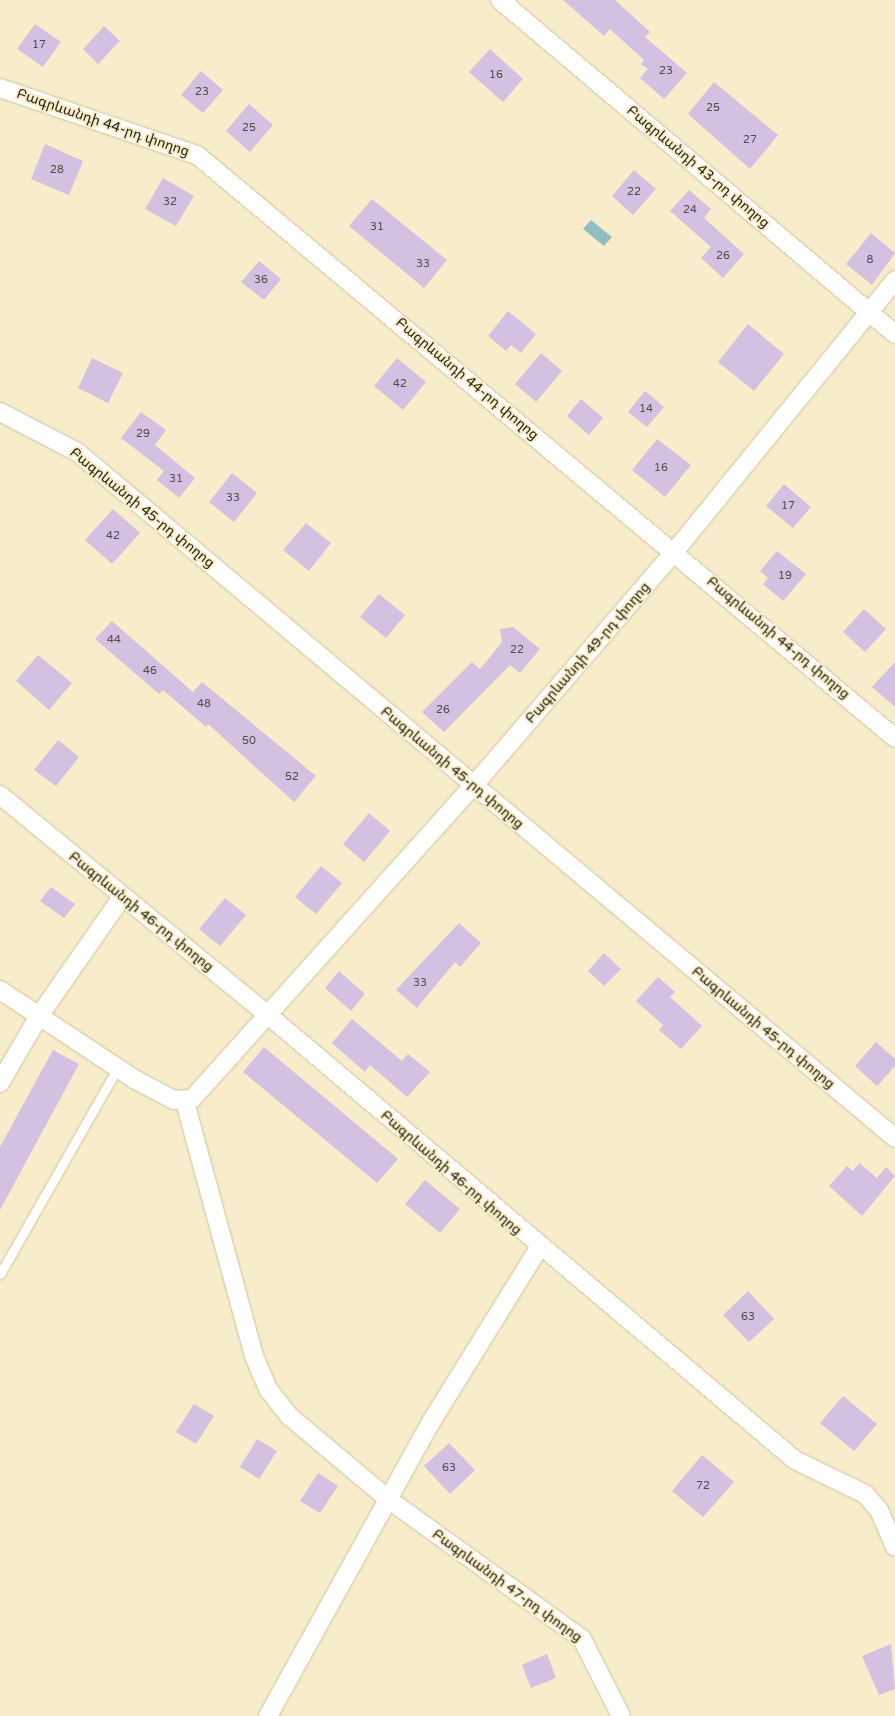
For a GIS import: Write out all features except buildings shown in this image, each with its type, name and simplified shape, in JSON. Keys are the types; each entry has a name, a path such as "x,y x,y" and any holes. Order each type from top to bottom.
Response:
{"street":[{"name":"Բագրևանդի 43-րդ փողոց","path":"500,0 895,334"},
{"name":"Բագրևանդի 44-րդ փողոց","path":"0,88 197,155 675,551 895,738"},
{"name":"Բագրևանդի 49-րդ փողոց","path":"185,1102 200,1092 473,786 675,551 895,280"},
{"name":"Բագրևանդի 45-րդ փողոց","path":"0,412 77,452 895,1138"},
{"name":"Բագրևանդի 46-րդ փողոց","path":"1,798 268,1015 539,1248 795,1460 865,1494 879,1510 895,1547"},
{"path":"0,1083 39,1016 122,897"},
{"path":"0,990 118,1067 174,1100 185,1102"},
{"name":"Բագրևանդի 47-րդ փողոց","path":"185,1102 254,1356 268,1389 289,1416 388,1499 582,1639 620,1716"},
{"path":"271,1714 388,1499 539,1248"}],"lane":[{"path":"0,1274 118,1067"}],"water":[{"path":"591,220 612,237 604,246 583,229"}]}
